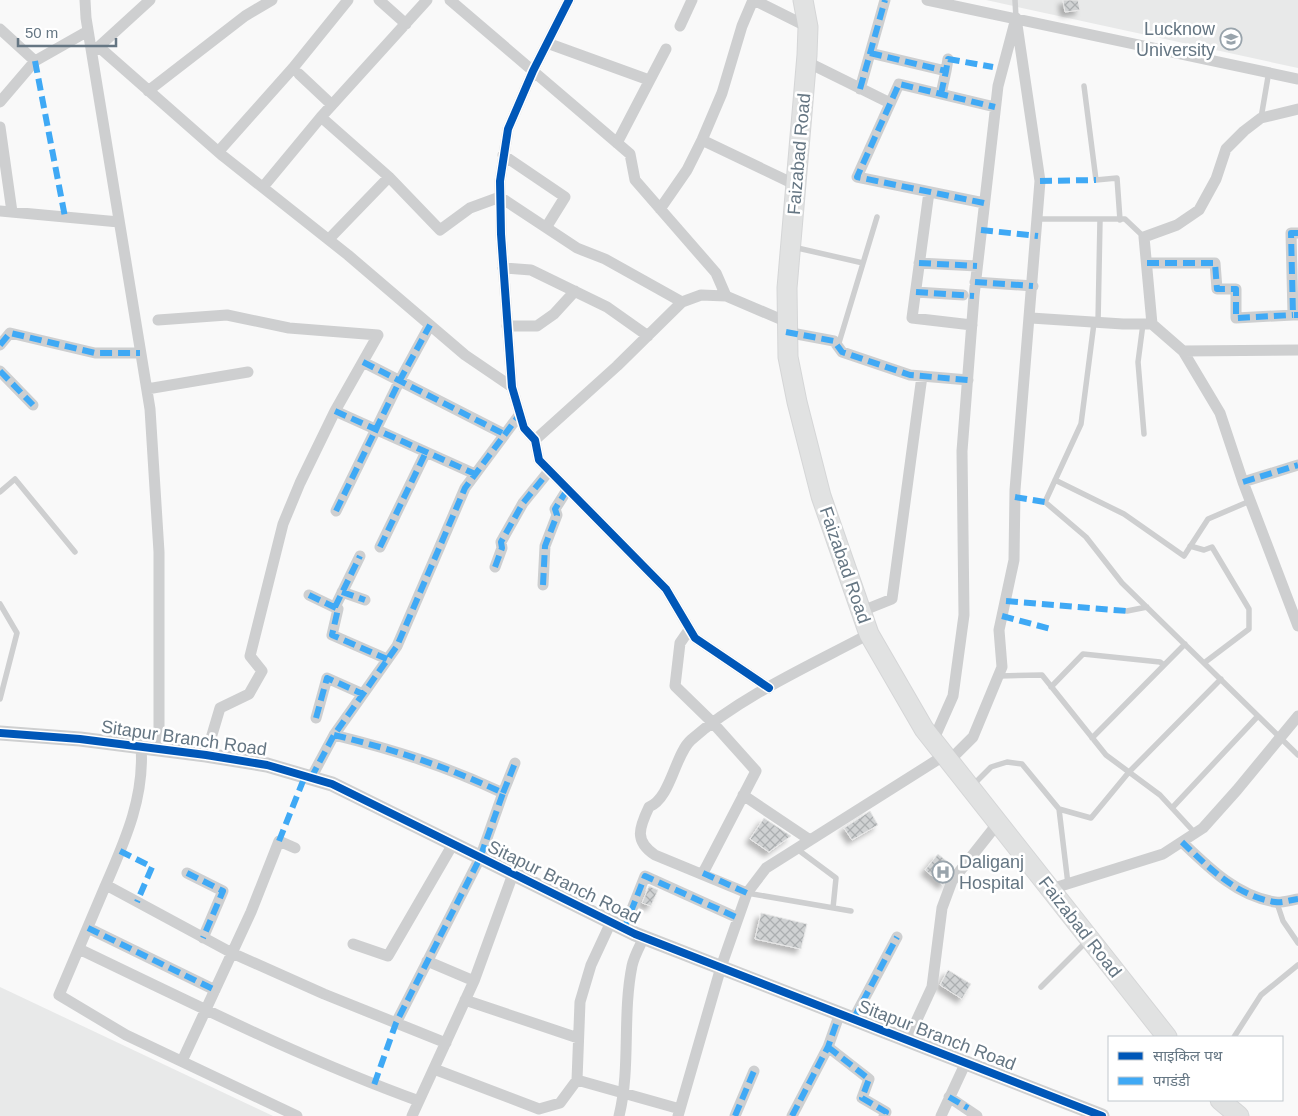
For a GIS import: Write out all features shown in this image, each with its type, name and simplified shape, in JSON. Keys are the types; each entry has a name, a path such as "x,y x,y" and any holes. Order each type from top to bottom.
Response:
{"main road":[{"name":"Faizabad Road","path":"803,0 808,27 807,62 790,247 786,327 797,402 821,496 869,634 924,729 1166,1036"},
{"path":"1221,1101 1239,1116"}],"street":[{"path":"85,0 88,31 95,50 147,389 159,552 159,749"},
{"path":"95,50 150,0"},
{"path":"148,91 245,16 272,0"},
{"path":"219,151 293,68 348,0"},
{"path":"380,0 406,24"},
{"path":"263,188 321,117 427,0"},
{"path":"450,0 630,154 635,180 716,273 726,296"},
{"path":"569,0 532,71 508,129 503,155 500,197 512,387 524,428 535,440 539,460 666,589 695,638 769,688"},
{"path":"680,26 692,0"},
{"path":"660,208 688,170 702,140 722,93 742,26 754,0 808,27"},
{"path":"860,89 885,0"},
{"path":"927,0 1268,71 1298,79"},
{"path":"942,752 964,615 962,451 975,282 998,86 1016,18"},
{"path":"577,1080 624,1093 679,1112 720,967 748,893 766,868 942,752 973,737 1002,667 1000,630 1014,560 1015,490 1039,219 1040,181 1016,18"},
{"path":"0,29 35,61"},
{"path":"0,102 35,61 88,31"},
{"path":"547,43 649,80"},
{"path":"617,143 666,49"},
{"path":"95,50 148,91 466,355 512,387"},
{"path":"870,53 946,71"},
{"path":"941,94 948,59"},
{"path":"807,62 890,103"},
{"path":"300,74 332,105"},
{"path":"984,203 857,177 899,84 995,107"},
{"path":"1148,324 1147,263 1144,237 1177,225 1198,210 1216,179 1226,149 1261,118 1298,110"},
{"path":"321,117 389,178 440,230 470,208 500,197"},
{"path":"0,127 6,212 120,222"},
{"path":"702,140 796,185"},
{"path":"503,155 565,197 547,226"},
{"path":"328,239 389,178"},
{"path":"929,192 912,318 972,325"},
{"path":"500,197 547,226 577,248 605,259 682,302"},
{"path":"1147,263 1215,263 1217,289 1236,289 1236,318 1296,315 1290,233 1298,233"},
{"path":"919,263 977,266"},
{"path":"503,268 531,270 607,308 648,336"},
{"path":"975,282 1033,286"},
{"path":"507,326 538,326 554,314 575,292"},
{"path":"916,292 963,295"},
{"path":"535,440 617,366 682,302 701,295 726,296 786,327 834,342 842,352 910,375 968,380"},
{"path":"158,320 227,315 288,328 378,335 335,412 300,483 283,524 250,656 262,671 249,694 220,708 206,755"},
{"path":"1030,318 1096,323 1148,324 1183,351 1220,413 1243,482 1298,626"},
{"path":"336,511 400,380 430,325"},
{"path":"0,345 10,333 96,353 140,353"},
{"path":"1183,351 1298,350"},
{"path":"363,362 504,434"},
{"path":"0,370 33,405"},
{"path":"147,389 248,372"},
{"path":"862,612 892,599 922,376"},
{"path":"335,412 475,474"},
{"path":"311,778 334,735 397,646 465,488 520,414"},
{"path":"380,548 426,452"},
{"path":"1243,482 1298,464"},
{"path":"495,567 502,548 501,542 518,511 549,471"},
{"path":"542,585 545,546 557,515 555,509 567,490"},
{"path":"335,607 360,556"},
{"path":"342,592 365,600"},
{"path":"310,595 338,609 332,635 387,659"},
{"path":"689,630 680,643 675,686 713,723 756,771 703,873"},
{"path":"748,893 655,855 643,847 640,836 649,806 653,805 665,789 689,742 713,723 769,688 869,634"},
{"path":"316,718 327,678 363,694"},
{"path":"1050,889 1163,854 1203,828 1298,716"},
{"name":"Sitapur Branch Road","path":"0,733 142,746 206,755 267,765 332,784 644,937 966,1062 1084,1113 1102,1116"},
{"path":"334,735 403,752 442,766 503,793"},
{"path":"142,746 143,768 140,791 129,830 59,995 126,1035 297,1116"},
{"path":"396,1023 480,858 515,763"},
{"path":"743,795 810,840"},
{"path":"908,1039 932,986 942,908 952,881 998,823"},
{"path":"182,1062 232,953 279,841 294,848"},
{"path":"1182,842 1212,871 1246,894 1277,903 1298,899"},
{"path":"353,944 388,956 453,844"},
{"path":"187,873 223,891 204,938"},
{"path":"415,1109 474,981 514,874"},
{"path":"434,1070 539,1110 560,1103 577,1080 580,1002 591,965 645,876 738,918"},
{"path":"106,885 232,953 446,1043"},
{"path":"88,928 215,990"},
{"path":"618,1116 624,1093 626,1015 632,965 644,937"},
{"path":"792,1116 828,1047 897,937"},
{"path":"79,949 374,1085 425,1116"},
{"path":"426,961 474,981"},
{"path":"465,1000 578,1038"},
{"path":"828,1047 869,1079 862,1098 886,1112 884,1116"},
{"path":"941,1116 966,1062"},
{"path":"736,1116 754,1071"},
{"path":"949,1097 976,1116"}],"lane":[{"path":"1015,0 1016,18"},
{"path":"1261,118 1268,71"},
{"path":"1084,86 1096,180 1117,178 1120,220"},
{"path":"838,346 877,216"},
{"path":"1039,219 1125,219 1144,237"},
{"path":"1100,220 1096,323 1081,424 1045,502 1086,537 1122,583 1298,755"},
{"path":"790,247 863,263"},
{"path":"1144,434 1138,362 1148,324"},
{"path":"0,492 15,479 75,552"},
{"path":"1055,480 1124,514 1184,556 1208,519 1250,501"},
{"path":"1190,546 1204,550 1212,547 1249,610 1249,629 1204,663"},
{"path":"0,604 17,633 0,699"},
{"path":"1127,611 1147,607"},
{"path":"1092,738 1185,644"},
{"path":"1051,687 1083,654 1160,662 1164,665"},
{"path":"998,676 1042,675 1106,755 1160,795 1195,833"},
{"path":"1059,809 1091,818 1129,772 1220,679"},
{"path":"1172,808 1258,716"},
{"path":"970,788 991,767 1007,762 1022,764 1059,809 1068,884"},
{"path":"797,849 836,878 833,908"},
{"path":"748,893 851,911"},
{"path":"1277,903 1283,921 1298,943"},
{"path":"1041,987 1089,938"},
{"path":"1235,1036 1261,995 1298,964"}],"shaded area":[{"name":"Lucknow University","path":"986,0 1298,0 1298,68 1031,10"},
{"path":"0,987 273,1116 0,1116"}],"building":[{"path":"1063,0 1078,0 1080,10 1065,12"},
{"path":"870,811 878,825 852,840 844,828"},
{"path":"764,818 791,836 769,852 750,839"},
{"path":"938,854 954,867 943,885 925,870"},
{"path":"649,886 658,890 651,906 642,903"},
{"path":"761,913 807,924 801,949 755,939"},
{"path":"948,970 971,984 962,999 940,985"}],"marked path":[{"path":"860,89 885,0"},
{"path":"870,53 946,71 948,59 993,67"},
{"path":"35,61 65,217"},
{"path":"941,94 946,71"},
{"path":"984,203 857,177 899,84 995,107"},
{"path":"1040,181 1096,180"},
{"path":"981,230 1038,236"},
{"path":"1298,233 1291,233 1293,315 1298,315"},
{"path":"919,263 977,266"},
{"path":"1147,263 1215,263 1217,289 1236,289 1236,318 1293,315"},
{"path":"975,282 1033,286"},
{"path":"916,292 974,296"},
{"path":"336,511 400,380 430,325"},
{"path":"786,332 834,341 842,352 910,375 968,380"},
{"path":"0,345 10,333 95,353 140,353"},
{"path":"363,362 504,434"},
{"path":"0,371 33,405"},
{"path":"335,411 475,474"},
{"path":"311,778 334,735 397,646 465,488 520,414"},
{"path":"380,547 426,452"},
{"path":"1243,482 1298,465"},
{"path":"495,567 502,548 501,542 523,503 549,471"},
{"path":"543,585 545,546 557,515 555,509 567,490"},
{"path":"1015,497 1045,502"},
{"path":"335,607 360,556"},
{"path":"342,592 365,600"},
{"path":"309,595 338,609 332,635 387,659"},
{"path":"1006,601 1127,611"},
{"path":"1002,616 1051,629"},
{"path":"316,718 327,678 363,694"},
{"path":"334,735 420,759 503,793 480,858 396,1023 374,1085"},
{"path":"503,793 515,763"},
{"path":"279,841 305,776"},
{"path":"1182,842 1213,871 1248,894 1275,902 1298,899"},
{"path":"120,851 152,867 137,902"},
{"path":"187,873 223,891 203,938"},
{"path":"703,873 747,893"},
{"path":"624,929 645,876 738,918"},
{"path":"88,928 215,990"},
{"path":"854,1018 897,937"},
{"path":"792,1116 828,1047 840,1013"},
{"path":"828,1047 869,1079 862,1098 886,1112 884,1116"},
{"path":"735,1116 754,1071"},
{"path":"949,1097 968,1108"}],"cycle path":[{"path":"569,0 533,71 508,129 500,181 501,234 512,387 524,428 535,440 539,460 666,589 695,638 769,688"},
{"path":"0,733 80,739 206,755 267,765 332,784 635,934 1102,1116"}],"place":[{"name":"Lucknow University","path":"1231,39"},
{"name":"Daliganj Hospital","path":"943,872"}]}
